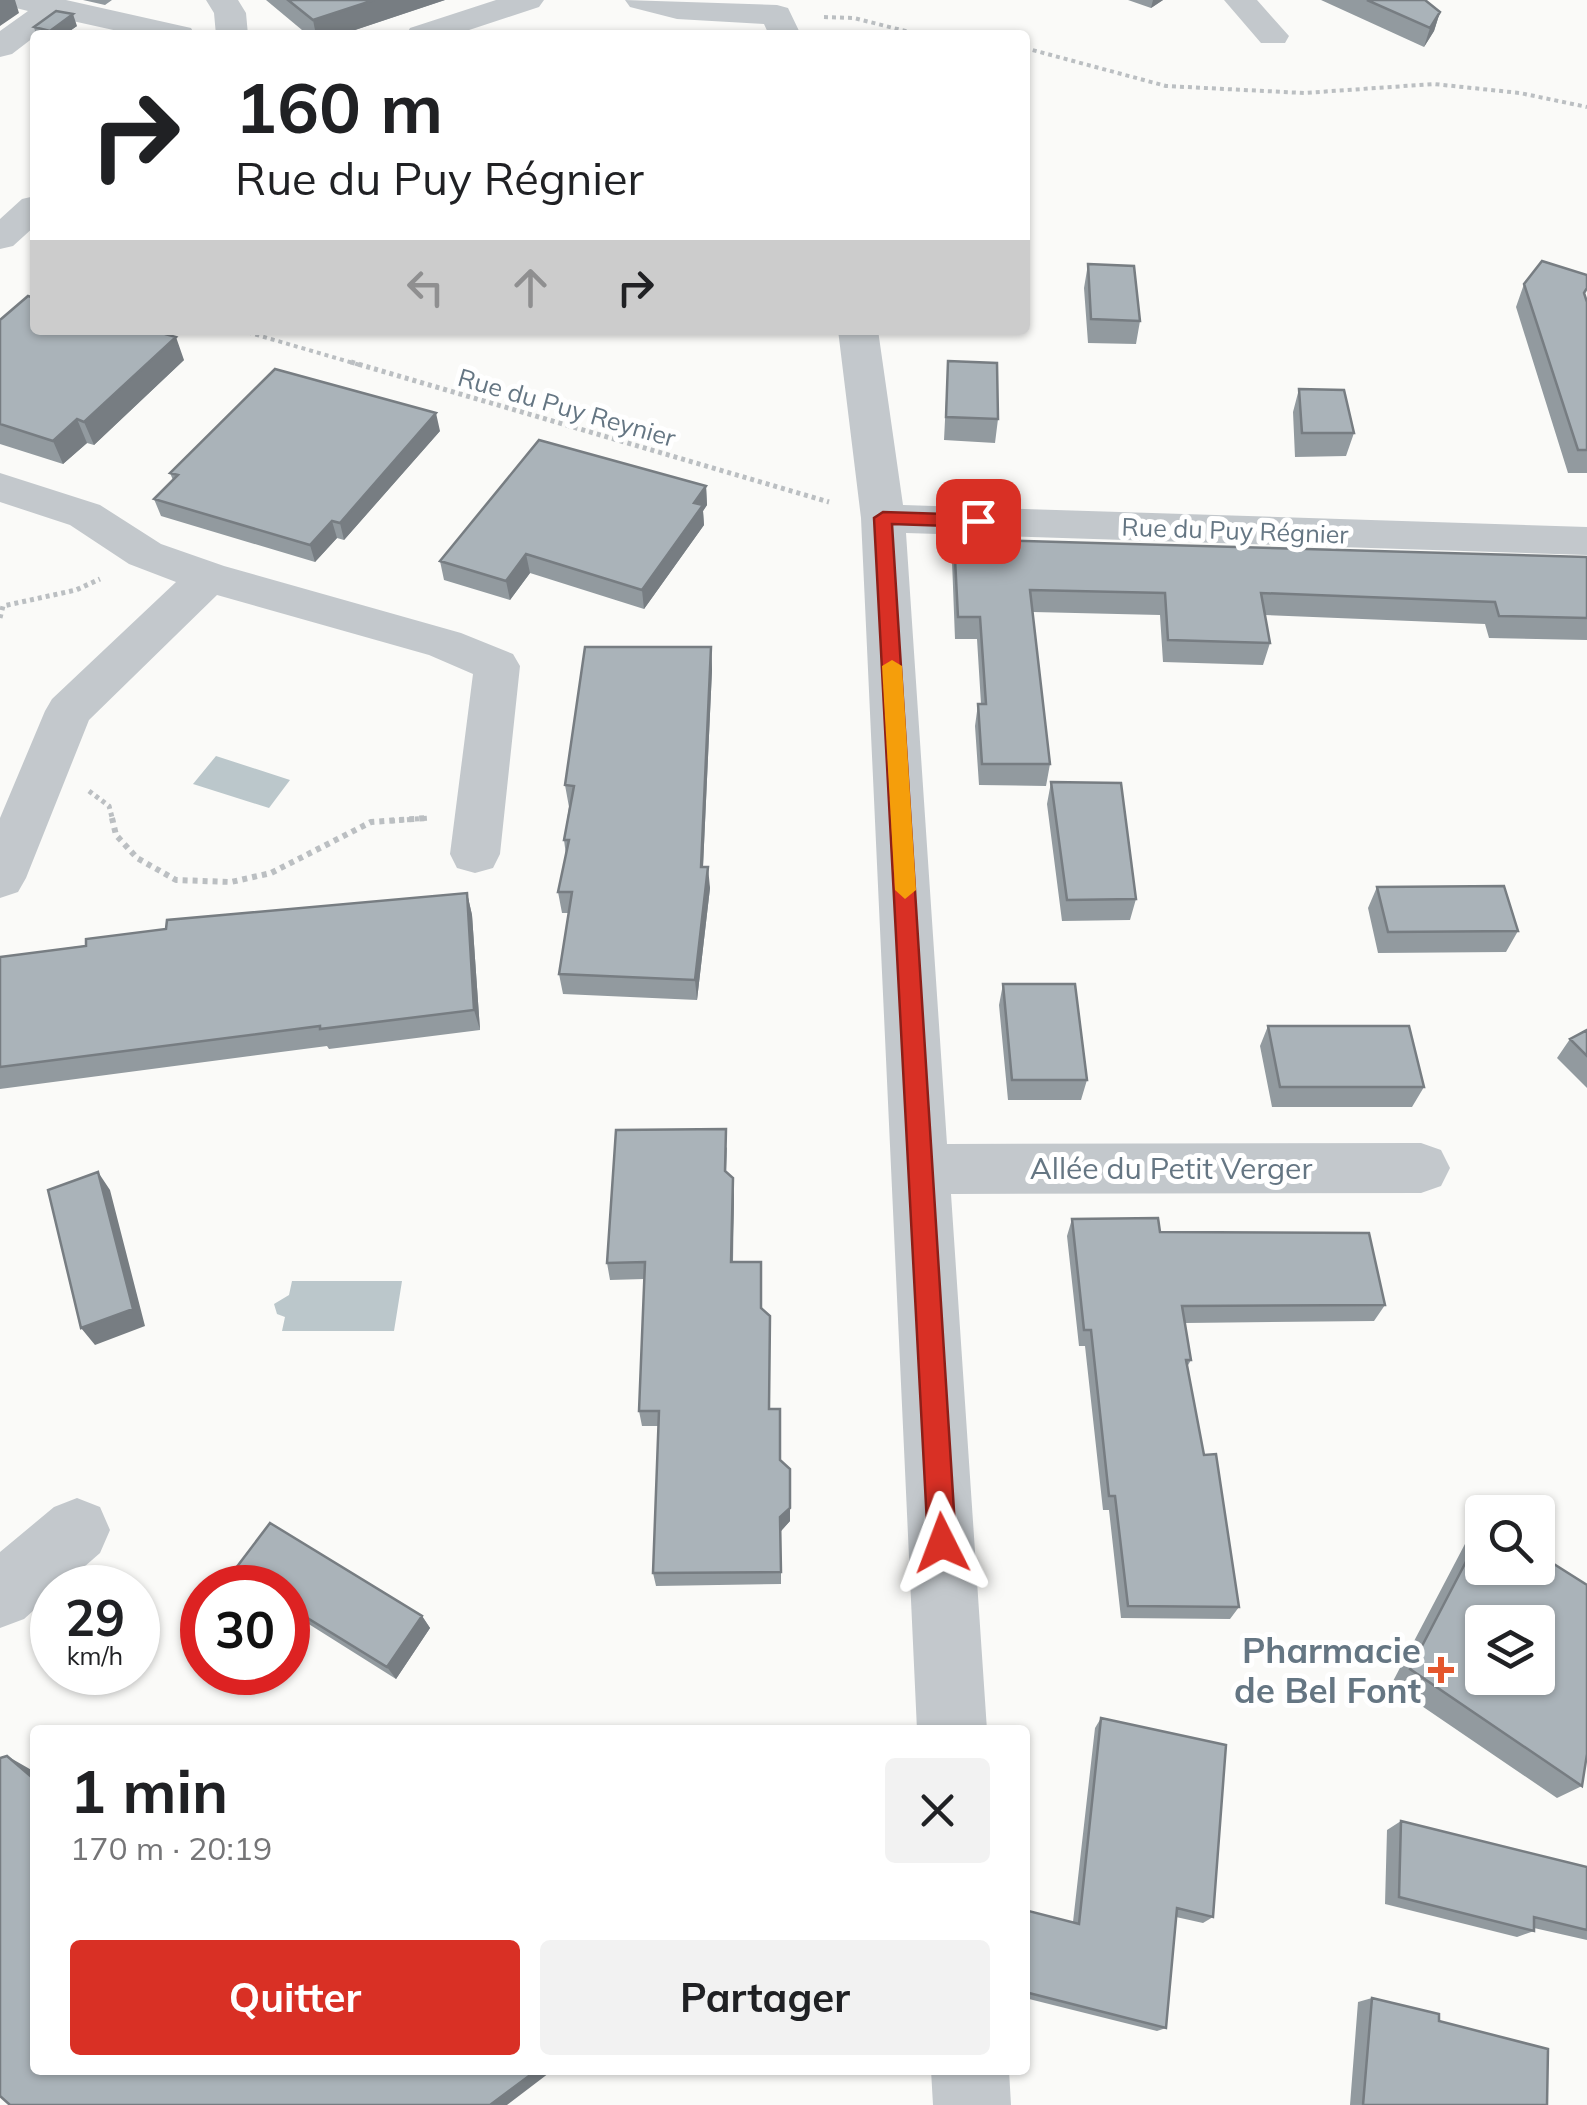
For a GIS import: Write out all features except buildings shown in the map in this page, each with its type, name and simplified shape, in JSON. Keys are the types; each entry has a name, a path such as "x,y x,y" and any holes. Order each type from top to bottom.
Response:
{"street":[{"path":"222,0 230,13 232,30"},
{"path":"437,30 528,0"},
{"path":"641,0 781,25"},
{"path":"1240,0 1273,36"},
{"path":"0,47 38,3 157,30"},
{"path":"0,238 30,211"},
{"path":"859,335 883,518 952,1725"},
{"path":"0,487 85,515 145,554 208,577 445,644 497,666 478,836"},
{"name":"Rue du Puy Régnier","path":"883,518 1587,541"},
{"path":"0,878 68,712 208,577"},
{"name":"Allée du Petit Verger","path":"922,1169 1421,1168"},
{"path":"0,1595 77,1530"},
{"path":"970,2075 972,2105"}],"path":[{"path":"781,25 854,18 901,30"},
{"path":"1030,49 1166,86 1304,93 1434,84 1520,93 1587,108"},
{"name":"Rue du Puy Reynier","path":"257,335 883,518"},
{"path":"0,618 3,606 76,590 118,572 145,554"},
{"path":"41,778 93,792 109,806 116,836 137,858 176,880 231,882 272,873 371,822 478,836"}],"shaded area":[{"path":"216,756 290,780 269,808 193,784"},
{"path":"292,1281 402,1281 394,1331 282,1331 285,1317 277,1314 274,1304 289,1295"}],"slow traffic":[{"path":"892,666 905,890"}],"place":[{"name":"Pharmacie de Bel Font","path":"1441,1670"}],"route":[{"path":"942,1543 883,518 978,521"}]}
